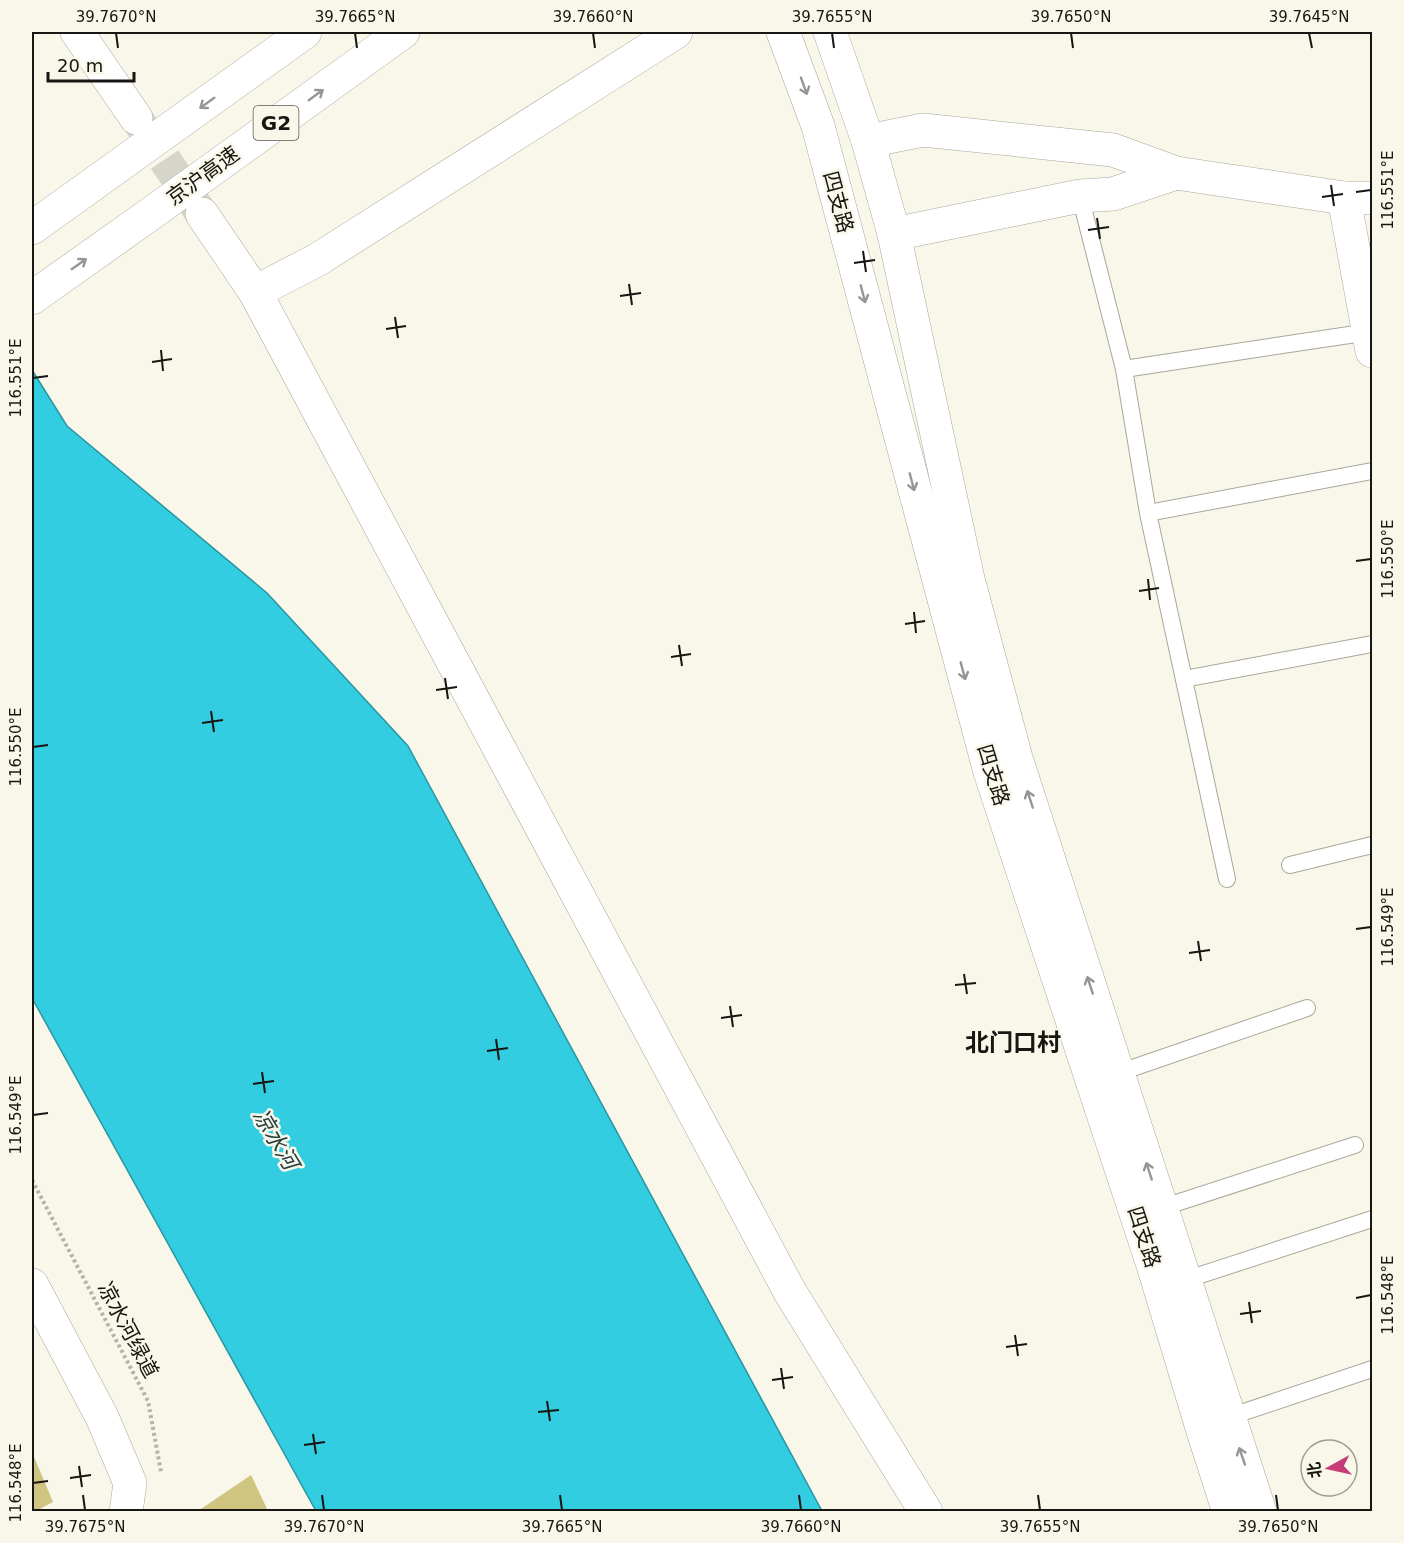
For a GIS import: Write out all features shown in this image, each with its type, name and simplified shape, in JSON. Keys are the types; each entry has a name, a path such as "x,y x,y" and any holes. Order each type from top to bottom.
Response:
{"main road":[{"path":"76,32 136,118"},
{"name":"G2","path":"32,228 305,32"},
{"name":"京沪高速","path":"32,298 403,32"},
{"path":"255,292 317,260 676,32"},
{"name":"四支路","path":"783,32 819,126 990,772 1153,1265 1229,1512"},
{"name":"四支路","path":"830,32 868,141 894,234 968,579 1016,758 1260,1512"},
{"path":"868,141 922,130 1090,147 1113,150 1176,173 1358,198 1371,342"},
{"path":"894,234 1080,196 1113,194 1176,173"},
{"path":"202,214 255,292 790,1292 926,1512"},
{"path":"32,1285 102,1417 128,1497"}],"lane":[{"path":"1080,196 1124,369 1148,513 1227,879"},
{"path":"1124,369 1371,342"},
{"path":"1148,513 1372,471"},
{"path":"1184,679 1372,644"},
{"path":"1290,865 1372,845"},
{"path":"1118,1073 1307,1008"},
{"path":"1161,1208 1355,1145"},
{"path":"1185,1280 1372,1219"},
{"path":"1229,1418 1372,1369"}],"path":[{"name":"凉水河绿道","path":"32,1180 148,1401 161,1473 128,1497"}],"shaded area":[{"path":"32,1452 53,1502 36,1511 32,1511"},
{"path":"251,1475 268,1511 198,1511"}],"water":[{"name":"凉水河","path":"32,370 67,426 267,593 408,746 822,1511 316,1511 32,998"}],"tunnel":[{"path":"137,119 201,213"}],"district":[{"name":"北门口村","path":"1013,1043"}]}
